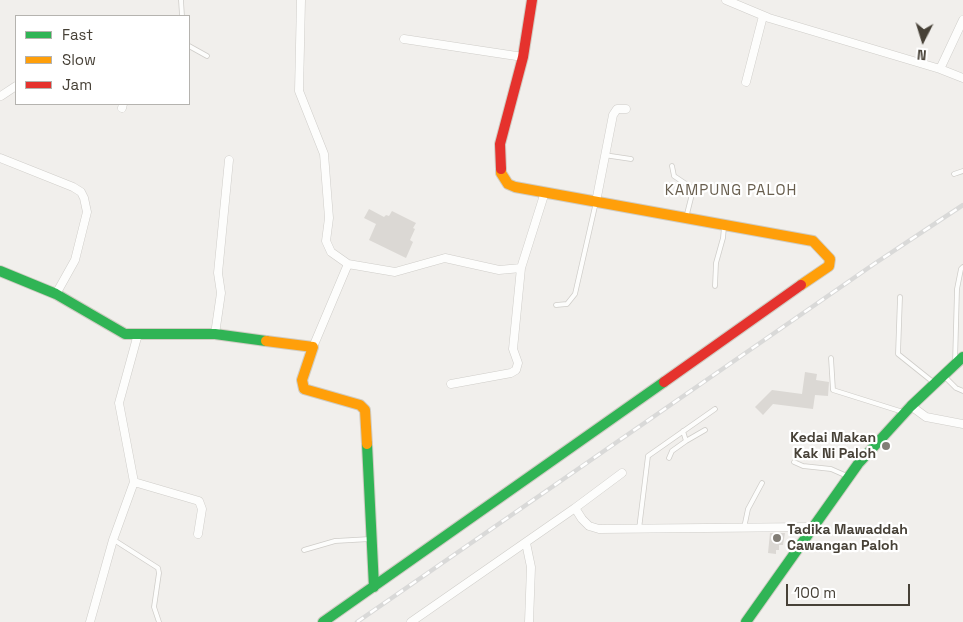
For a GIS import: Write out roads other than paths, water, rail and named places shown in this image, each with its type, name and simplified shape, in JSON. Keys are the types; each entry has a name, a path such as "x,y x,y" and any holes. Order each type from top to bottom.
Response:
{"street":[{"path":"301,0 300,91 324,154 329,218 326,241 331,252 348,264 395,272 447,258 499,270 521,268"},
{"path":"323,622 829,266 828,256 813,241 596,202 510,185 505,182 501,174 500,144 523,57 532,0"},
{"path":"726,0 763,16 940,69 963,78"},
{"path":"746,82 763,16"},
{"path":"940,69 963,20"},
{"path":"404,39 523,57"},
{"path":"0,96 15,87"},
{"path":"596,202 613,115 617,109 626,109"},
{"path":"0,158 74,187 81,192 84,198 87,212 75,262 56,294"},
{"path":"215,334 221,293 218,273 229,160"},
{"path":"451,384 511,374 516,370 518,363 513,349 521,268 545,192"},
{"path":"348,264 313,347 302,380 304,389 360,405 365,410 370,539 374,587"},
{"path":"0,271 56,294 123,333 215,334 313,347"},
{"path":"90,622 114,540 134,482 119,403 138,334"},
{"path":"746,622 858,464 908,409 963,357"},
{"path":"908,409 926,417 963,424"},
{"path":"411,622 526,543 622,473"},
{"path":"134,482 199,501 202,509 198,534"},
{"path":"575,508 589,526 599,529 812,527"},
{"path":"526,543 530,567 529,622"}],"lane":[{"path":"181,0 182,15"},
{"path":"190,47 207,56"},
{"path":"604,155 631,160"},
{"path":"672,166 674,176 692,188 686,218"},
{"path":"954,174 963,171"},
{"path":"556,305 567,304 575,294 596,202"},
{"path":"716,286 716,263 723,238 724,225"},
{"path":"954,365 956,288 963,267"},
{"path":"900,297 898,354 934,384"},
{"path":"831,358 833,390 908,409"},
{"path":"943,376 957,389 963,390"},
{"path":"639,529 648,458 651,453 715,409"},
{"path":"669,458 672,451 686,440 705,430"},
{"path":"682,431 686,440"},
{"path":"794,462 803,466 830,469 849,477"},
{"path":"744,528 748,510 762,483"},
{"path":"304,550 335,541 370,539"},
{"path":"114,540 158,568 154,607 160,622"}],"railway":[{"path":"357,622 874,264 963,205"}],"place":[{"name":"Kedai Makan Kak Ni Paloh","path":"886,446"},
{"name":"Tadika Mawaddah Cawangan Paloh","path":"777,538"}],"district":[{"name":"KAMPUNG PALOH","path":"731,191"}]}
